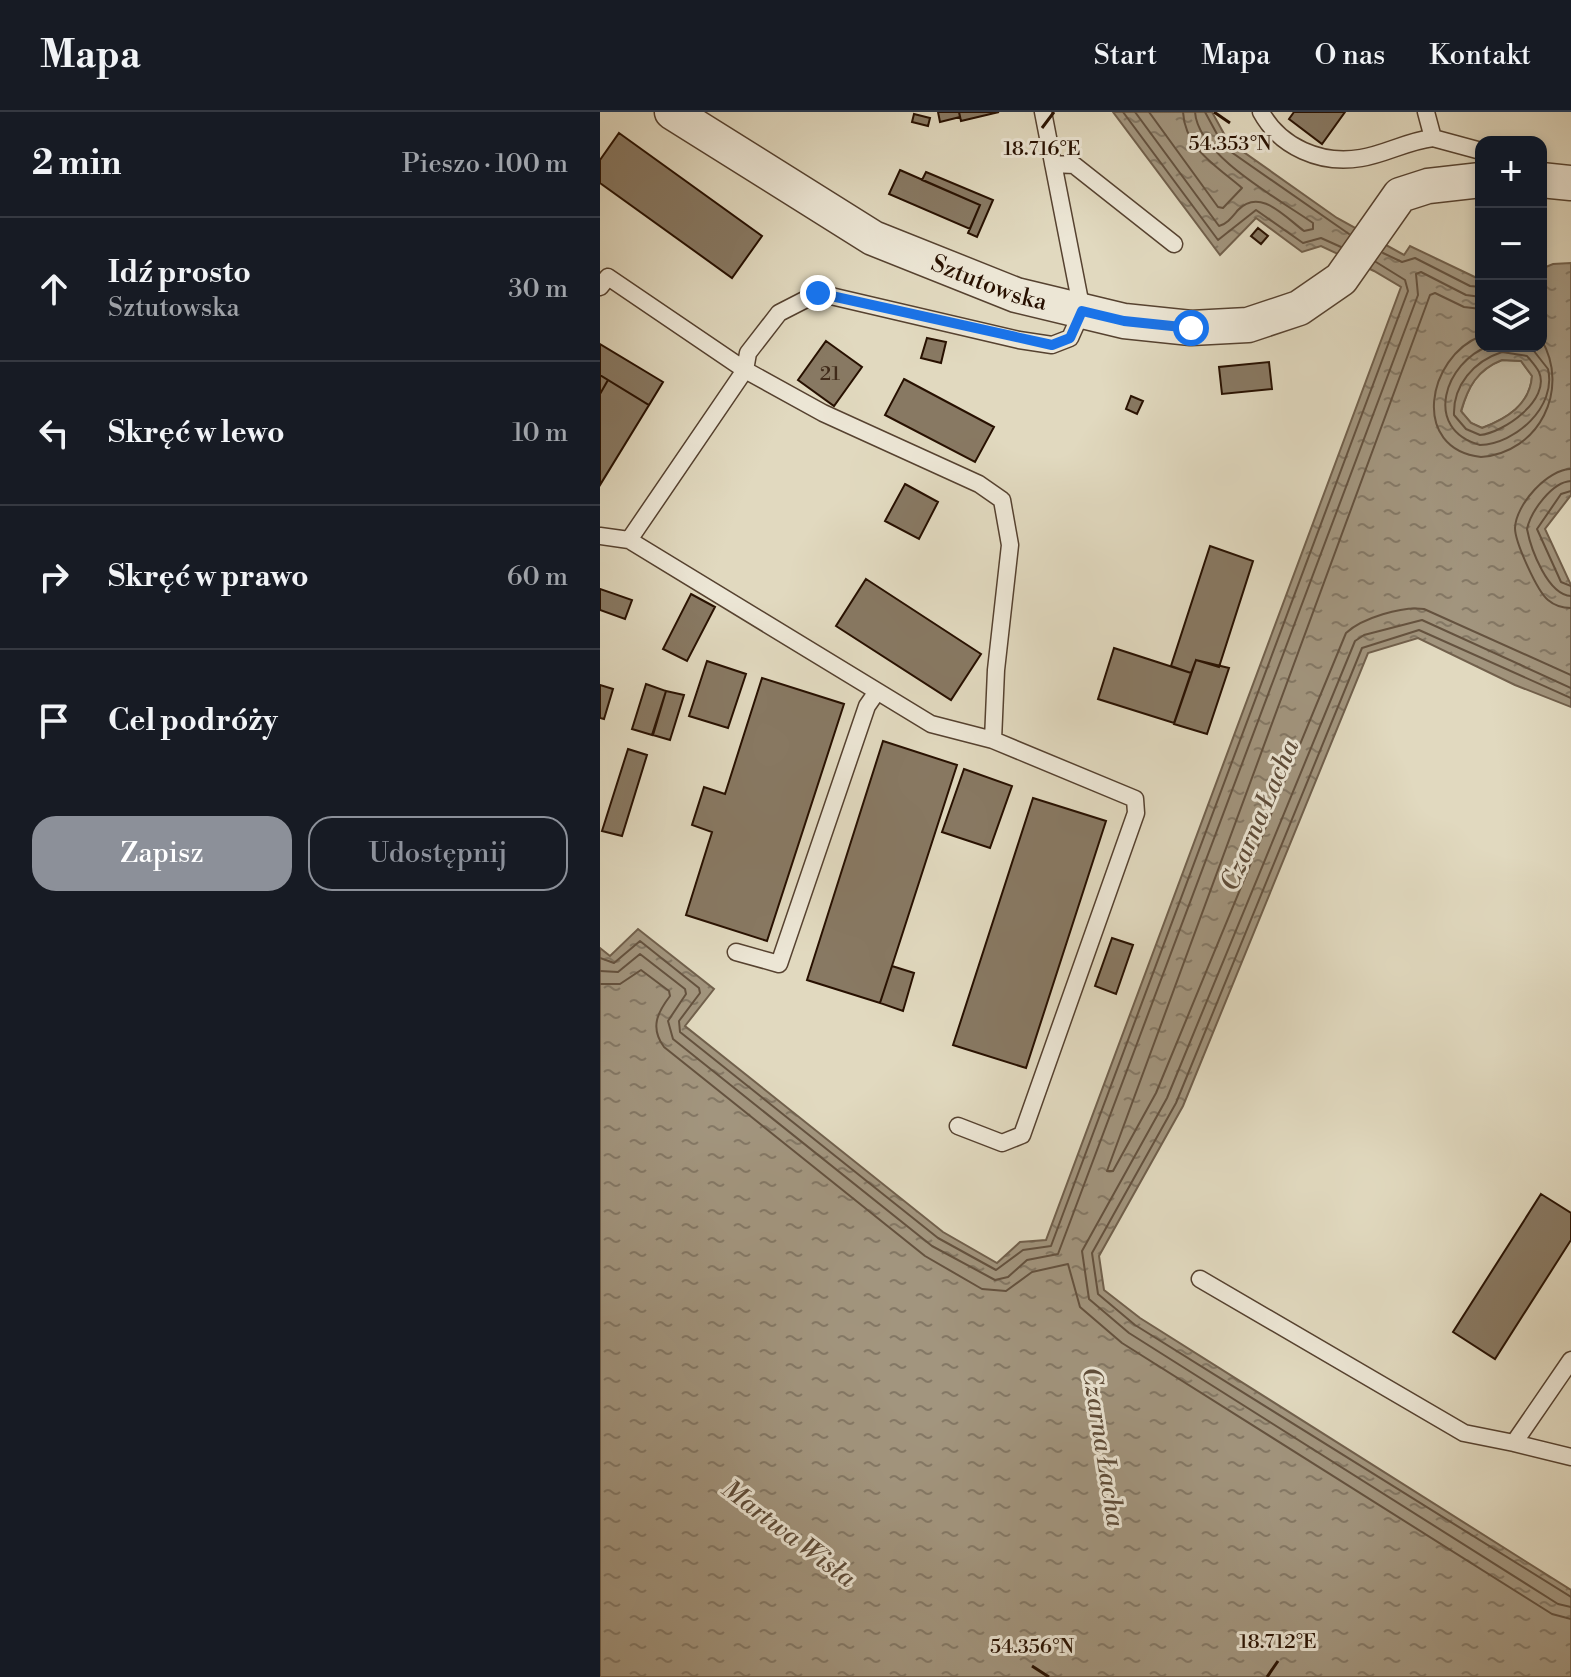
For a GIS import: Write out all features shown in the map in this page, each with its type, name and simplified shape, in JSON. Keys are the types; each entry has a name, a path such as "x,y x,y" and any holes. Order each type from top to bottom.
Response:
{"street":[{"name":"Sztutowska","path":"672,112 873,238 1016,295 1124,321 1191,328 1248,325 1299,308 1341,279 1400,195 1428,186 1475,181"},
{"path":"1547,181 1571,183"}],"lane":[{"path":"629,540 745,370 748,353 779,313 818,293 1052,345 1070,338 1082,311 1043,112"},
{"path":"1261,112 1272,132 1322,158 1360,158 1414,140 1433,138 1475,149"},
{"path":"1426,112 1433,138"},
{"path":"1053,164 1074,165 1174,244"},
{"path":"600,287 608,277 745,370 823,413 979,484 1002,500 1010,545 996,670 993,740"},
{"path":"600,536 629,540 931,724 993,740 1135,799 1136,813 1022,1135 1002,1143 958,1126"},
{"path":"736,952 779,964 867,706 876,693"},
{"path":"1200,1279 1464,1433 1571,1457"},
{"path":"1514,1443 1571,1360"}],"shaded area":[{"path":"1502,360 1521,361 1532,376 1530,386 1515,410 1482,428 1471,423 1461,412 1475,380 1486,368"}],"water":[{"path":"1113,112 1212,112 1228,141 1337,218 1404,255 1410,246 1475,277 1475,352 1547,352 1547,266 1571,263 1571,495 1545,529 1571,585 1571,707 1515,685 1418,638 1368,653 1183,1106 1099,1256 1104,1290 1140,1318 1571,1590 1571,1677 600,1677 600,948 610,956 638,929 714,989 685,1026 943,1232 997,1263 1020,1242 1046,1240 1401,287 1321,246 1302,252 1256,218 1220,255","holes":["1502,360 1521,361 1532,376 1522,403 1500,420 1482,428 1471,423 1461,411 1475,380 1493,364"]}],"building":[{"path":"938,112 959,112 960,117 940,122"},
{"path":"959,112 999,112 961,121"},
{"path":"1294,112 1345,112 1322,144 1289,119"},
{"path":"914,114 930,118 928,126 912,122"},
{"path":"619,133 762,236 732,278 600,183 600,160"},
{"path":"900,170 980,205 970,229 889,194"},
{"path":"926,172 993,200 977,237 968,233 980,205 922,180"},
{"path":"1258,228 1268,236 1261,244 1251,236"},
{"path":"927,338 946,342 941,363 921,358"},
{"path":"826,341 862,367 834,406 798,380"},
{"path":"600,344 663,382 649,405 600,375"},
{"path":"1269,362 1272,389 1222,394 1219,367"},
{"path":"600,375 608,380 600,394"},
{"path":"904,379 994,427 975,462 885,415"},
{"path":"608,380 649,405 600,485 600,394"},
{"path":"1131,396 1143,401 1137,414 1126,409"},
{"path":"905,484 938,502 919,539 885,521"},
{"path":"1210,546 1253,561 1219,667 1196,660 1191,673 1171,666"},
{"path":"866,579 981,654 951,700 836,626"},
{"path":"600,589 632,600 625,619 600,610"},
{"path":"691,594 715,607 687,661 663,649"},
{"path":"1114,648 1191,673 1174,723 1098,699"},
{"path":"1196,660 1229,668 1207,734 1174,724"},
{"path":"707,661 746,674 728,728 689,716"},
{"path":"762,678 844,704 767,941 686,915 712,832 692,825 704,787 725,794"},
{"path":"646,684 666,691 652,735 632,729"},
{"path":"600,685 613,689 604,719 600,718"},
{"path":"666,691 684,695 670,740 653,735"},
{"path":"883,741 957,765 880,1003 807,980"},
{"path":"628,749 647,755 622,836 602,831"},
{"path":"964,769 1012,786 990,848 942,832"},
{"path":"1033,798 1106,821 1026,1068 953,1045"},
{"path":"1112,938 1133,945 1116,994 1095,986"},
{"path":"892,966 914,973 903,1011 880,1003"},
{"path":"1541,1194 1571,1213 1571,1240 1495,1359 1453,1332"}],"route":[{"path":"818,293 1052,345 1070,338 1082,311 1124,321 1191,328"}],"water label":[{"name":"Czarna Łacha","path":"1259,815"},
{"name":"Czarna Łacha","path":"1104,1447"},
{"name":"Martwa Wisła","path":"789,1533"}]}
